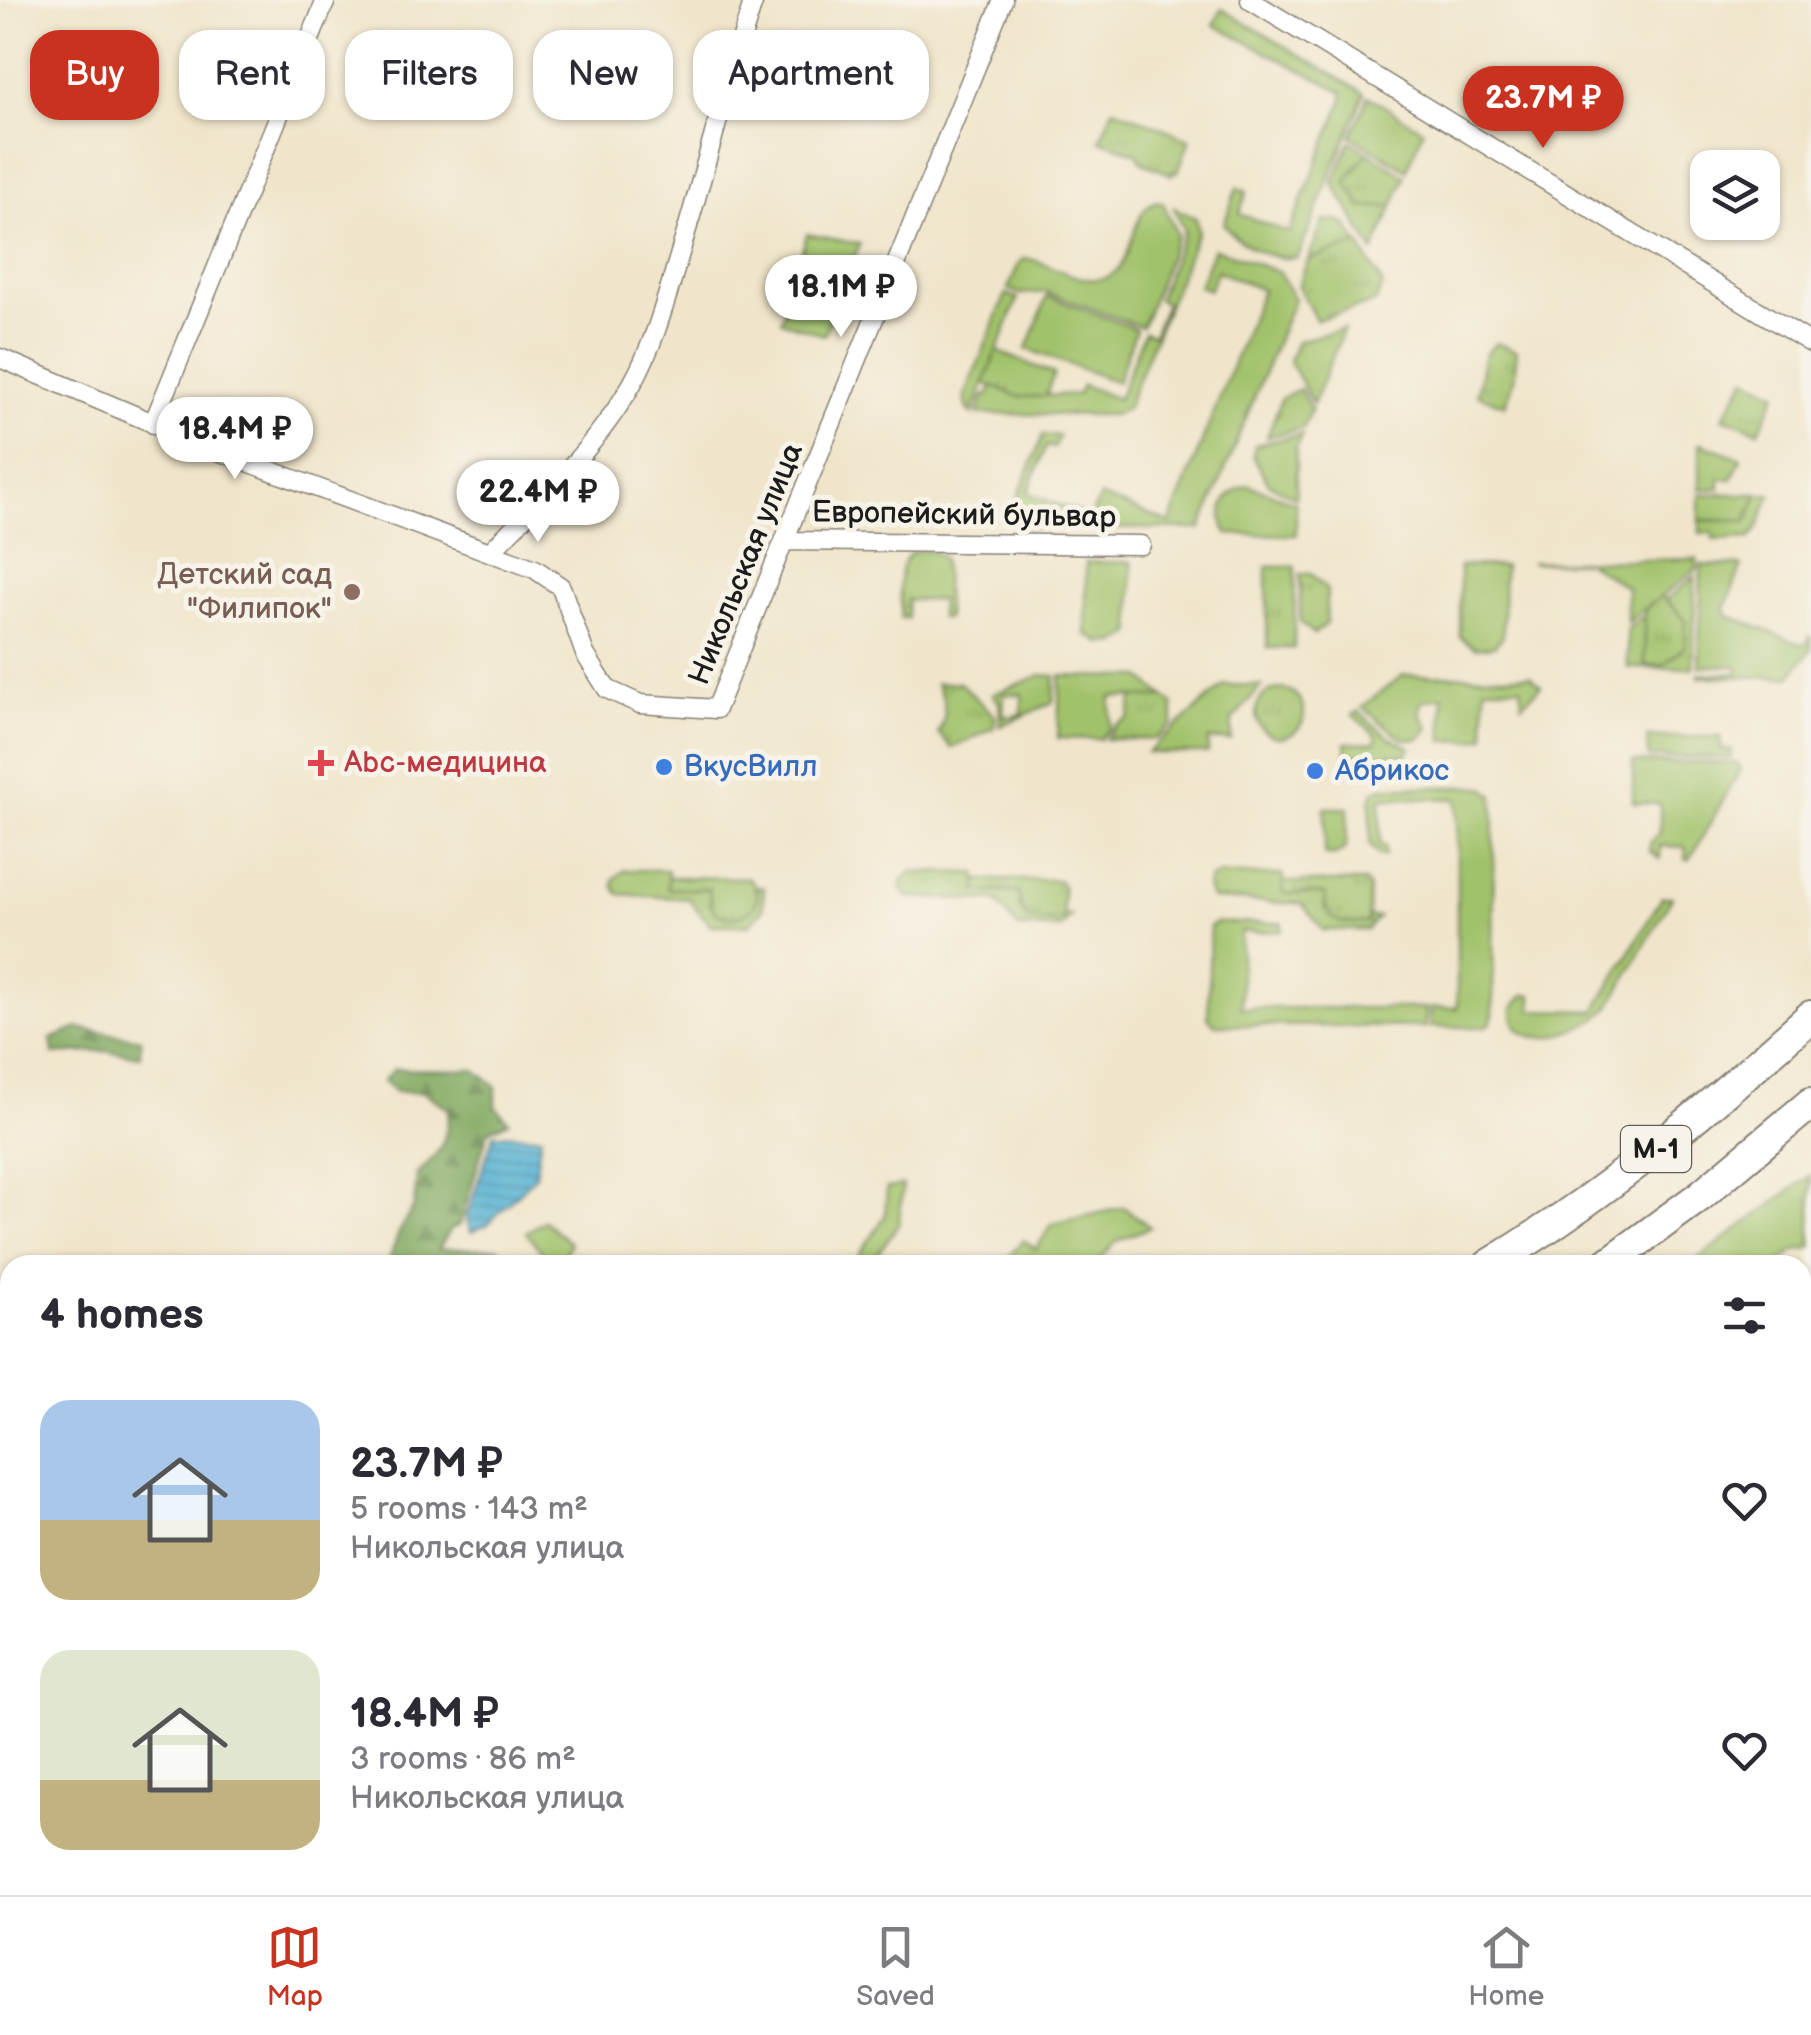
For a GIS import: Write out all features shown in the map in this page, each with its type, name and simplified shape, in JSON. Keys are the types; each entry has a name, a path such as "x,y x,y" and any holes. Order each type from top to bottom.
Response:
{"highway":[{"name":"М-1","path":"1503,1255 1660,1146 1811,1016"},
{"name":"М-1","path":"1620,1255 1700,1196 1811,1103"}],"street":[{"path":"153,424 326,0"},
{"path":"490,552 570,466 612,415 634,380 662,314 703,180 725,87 754,0"},
{"name":"Никольская улица","path":"0,358 153,424 535,570 561,587 584,654 607,689 640,704 716,709 1002,0"},
{"path":"1250,0 1811,343"},
{"name":"Европейский бульвар","path":"786,541 1141,545"}],"green space":[{"path":"1222,9 1364,93 1298,257 1278,257 1257,250 1238,239 1224,224 1237,188 1247,192 1239,214 1289,233 1343,92 1214,25"},
{"path":"1368,96 1423,130 1407,170 1351,136"},
{"path":"1113,108 1190,139 1178,172 1173,171 1172,175 1143,163 1136,153 1100,140"},
{"path":"1350,141 1368,152 1346,181 1362,207 1393,206 1374,252 1333,183"},
{"path":"1368,152 1405,176 1393,206 1362,207 1346,181"},
{"path":"1157,201 1163,203 1177,235 1142,327 1046,292 1021,294 1008,289 1025,258 1082,278 1094,280 1114,273 1126,256 1142,213"},
{"path":"1174,208 1196,218 1198,231 1126,409 1113,415 977,414 992,386 1020,397 1078,394 1082,385 1118,399 1144,332 1153,335 1166,303 1158,299 1184,231"},
{"path":"1323,221 1346,224 1359,244 1308,260"},
{"path":"807,234 860,244 824,335 781,321"},
{"path":"1359,244 1383,285 1375,303 1316,320 1298,286 1308,260"},
{"path":"1214,248 1279,272 1294,299 1201,529 1027,528 1018,521 1014,507 1043,435 1059,436 1054,448 1046,446 1028,493 1091,517 1100,496 1170,523 1262,290 1217,271 1209,290 1199,286"},
{"path":"1006,294 1018,298 972,414 965,396"},
{"path":"1047,296 1136,329 1117,382 1027,349"},
{"path":"1344,329 1313,404 1289,361 1297,341"},
{"path":"1496,343 1517,351 1514,381 1505,405 1477,395 1485,354"},
{"path":"997,351 1054,374 1046,396 1020,397 984,383"},
{"path":"1747,377 1777,393 1759,431 1723,417"},
{"path":"1300,389 1311,409 1303,428 1267,437 1281,399"},
{"path":"1302,434 1296,449 1296,498 1269,484 1253,456 1255,445"},
{"path":"1700,443 1741,458 1732,479 1720,479 1720,489 1700,489"},
{"path":"1249,485 1296,503 1296,535 1227,534 1222,518 1224,504 1233,492"},
{"path":"1700,494 1758,494 1747,521 1700,520"},
{"path":"1758,494 1771,494 1750,538 1713,540 1713,533 1700,533 1700,520 1747,521"},
{"path":"915,551 932,551 943,558 947,618 940,618 940,600 907,600 907,618 901,618 901,571"},
{"path":"1697,559 1697,569 1627,623 1627,588 1587,562 1531,562"},
{"path":"1086,562 1132,562 1132,634 1116,643 1101,643 1086,634"},
{"path":"1701,565 1742,566 1725,608 1727,615 1800,644 1807,643 1811,635 1811,649 1790,677 1699,677 1738,673 1737,666 1699,666"},
{"path":"1267,566 1295,566 1294,648 1267,648"},
{"path":"1460,566 1504,566 1503,637 1494,646 1475,648 1460,637"},
{"path":"1300,574 1311,574 1327,590 1326,624 1314,634 1300,622"},
{"path":"1695,576 1693,668 1628,668 1627,629 1645,615 1645,665 1686,620 1666,600"},
{"path":"1662,596 1686,620 1685,647 1663,665 1645,665 1645,609"},
{"path":"1041,675 1055,676 1053,702 1013,721 1013,716 1022,714 1022,694 1004,694 1003,716 1009,716 1009,722 1000,726 999,703 993,694"},
{"path":"1403,675 1531,676 1541,686 1522,704 1521,687 1485,687 1485,736 1474,740 1443,741 1443,696 1422,701 1420,713 1429,728 1420,739 1403,739 1362,707"},
{"path":"1060,676 1141,677 1164,697 1111,697 1110,728 1100,739 1058,738"},
{"path":"936,683 960,683 995,716 994,728 952,748 938,733 944,708"},
{"path":"1224,685 1262,686 1232,720 1231,740 1208,740 1208,753 1147,753"},
{"path":"1280,689 1297,696 1304,713 1297,730 1280,737 1263,730 1256,713 1263,696"},
{"path":"1133,697 1164,697 1173,704 1173,724 1156,739 1106,739 1117,724 1129,718"},
{"path":"1358,711 1390,738 1411,748 1406,755 1346,755 1346,743 1376,742 1376,735 1353,715"},
{"path":"1648,737 1721,737 1721,749 1732,750 1732,758 1648,757"},
{"path":"1633,762 1737,763 1741,768 1690,859 1686,859 1685,847 1660,846 1660,859 1650,851 1650,843 1660,833 1660,804 1633,803"},
{"path":"1383,787 1484,787 1494,796 1493,1015 1484,1027 1431,1027 1431,1008 1457,1008 1457,799 1381,798 1380,844 1385,845 1385,856 1370,845 1371,797"},
{"path":"1325,808 1348,808 1346,848 1336,855 1325,855"},
{"path":"624,870 668,870 668,888 710,889 710,904 757,898 756,887 764,887 763,910 749,925 710,925 689,899 619,894 614,879"},
{"path":"912,872 977,873 978,891 1019,891 1019,906 1028,918 1063,920 1063,915 1072,915 1061,928 1018,928 996,901 907,897 902,881"},
{"path":"1218,875 1283,875 1283,893 1325,894 1325,908 1368,922 1368,917 1378,917 1367,930 1323,930 1302,904 1213,899 1208,882"},
{"path":"668,877 748,878 755,887 755,904 742,915 723,915 713,910 709,889 668,889"},
{"path":"977,880 1059,880 1063,887 1063,920 1031,919 1022,910 1019,892 977,891"},
{"path":"1283,882 1365,882 1369,889 1368,923 1337,921 1328,912 1325,894 1283,893"},
{"path":"1662,897 1672,897 1609,1008 1569,1032 1537,1037 1524,1033 1516,1024 1513,1008 1524,995 1532,995 1532,1010 1595,1011"},
{"path":"1282,923 1282,931 1241,932 1241,1008 1426,1008 1426,1027 1215,1025 1208,1017 1210,926"},
{"path":"78,1028 141,1039 140,1056 106,1051 53,1054 51,1039"},
{"path":"394,1069 475,1070 496,1086 496,1107 509,1121 488,1131 460,1225 452,1228 438,1249 499,1248 498,1255 391,1255 414,1207 417,1174 437,1153 444,1138 449,1109 423,1092 396,1092 383,1081"},
{"path":"1811,1175 1811,1247 1789,1255 1703,1255"},
{"path":"903,1185 899,1223 877,1255 859,1255 885,1216 887,1188"},
{"path":"1124,1207 1150,1227 1117,1241 1104,1255 1011,1255 1023,1240 1036,1249 1052,1224"},
{"path":"544,1221 570,1243 565,1255 544,1255 526,1232"}],"water":[{"path":"494,1134 541,1136 535,1176 487,1225 471,1232 466,1218"}],"place":[{"name":"Детский сад \"Филипок\"","path":"352,592"},
{"name":"Abc-медицина","path":"321,763"},
{"name":"ВкусВилл","path":"664,767"},
{"name":"Абрикос","path":"1315,771"}]}
